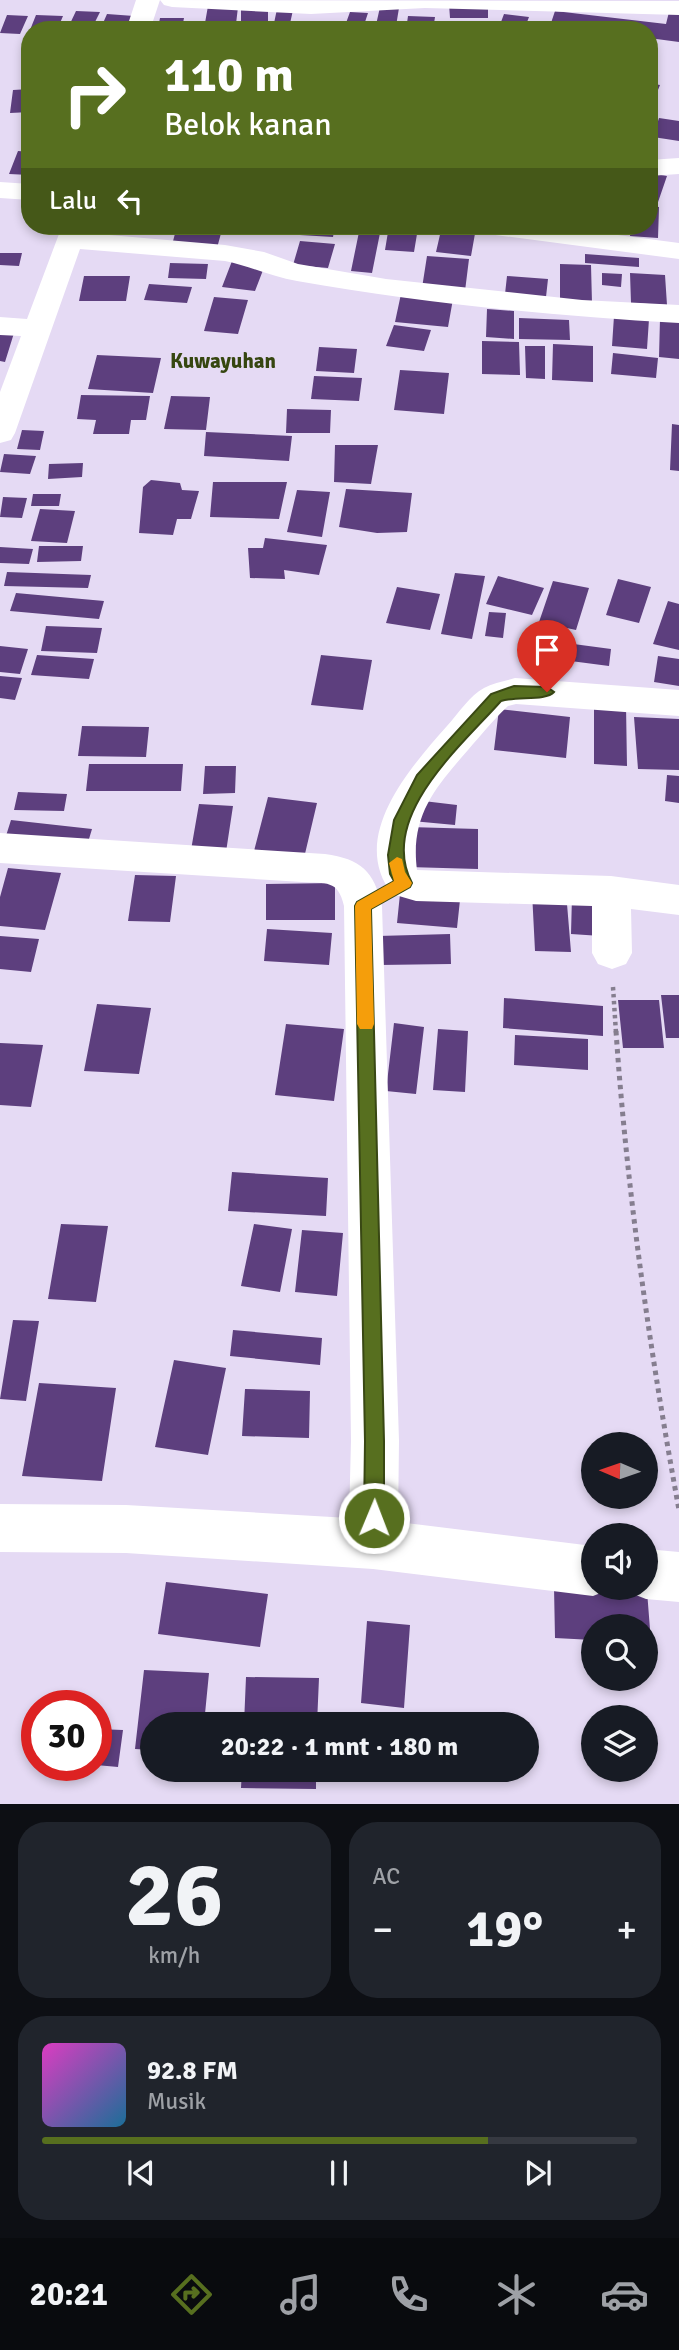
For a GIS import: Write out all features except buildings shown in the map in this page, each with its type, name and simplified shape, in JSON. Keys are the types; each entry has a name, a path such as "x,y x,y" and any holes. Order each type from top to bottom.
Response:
{"street":[{"path":"141,21 148,0"},
{"path":"172,0 311,7 425,1 679,8"},
{"path":"535,4 536,21"},
{"path":"658,167 679,166"},
{"path":"0,190 21,191"},
{"path":"0,433 72,235"},
{"path":"88,235 225,253 263,261 293,272 386,287 582,309 679,314"},
{"path":"576,235 679,251"},
{"path":"0,326 37,328"},
{"path":"679,703 514,691 496,698 422,779 401,820 396,855 398,874 405,883 416,886 611,891 679,900"},
{"path":"0,848 337,871 354,878 360,889 363,906 374,1427 373,1544"},
{"path":"363,906 405,883"},
{"path":"611,891 612,953"},
{"path":"0,1528 126,1529 373,1544 581,1570"},
{"path":"658,1575 679,1577"}],"path":[{"path":"612,953 623,1135 661,1410 679,1510"}],"slow traffic":[{"path":"366,1024 363,906 405,883 398,874 397,863"}],"district":[{"name":"Kuwayuhan","path":"223,361"}],"route":[{"path":"374,1518 375,1441 363,906 405,883 398,874 396,855 401,820 422,779 496,698 514,691 547,692"}]}
